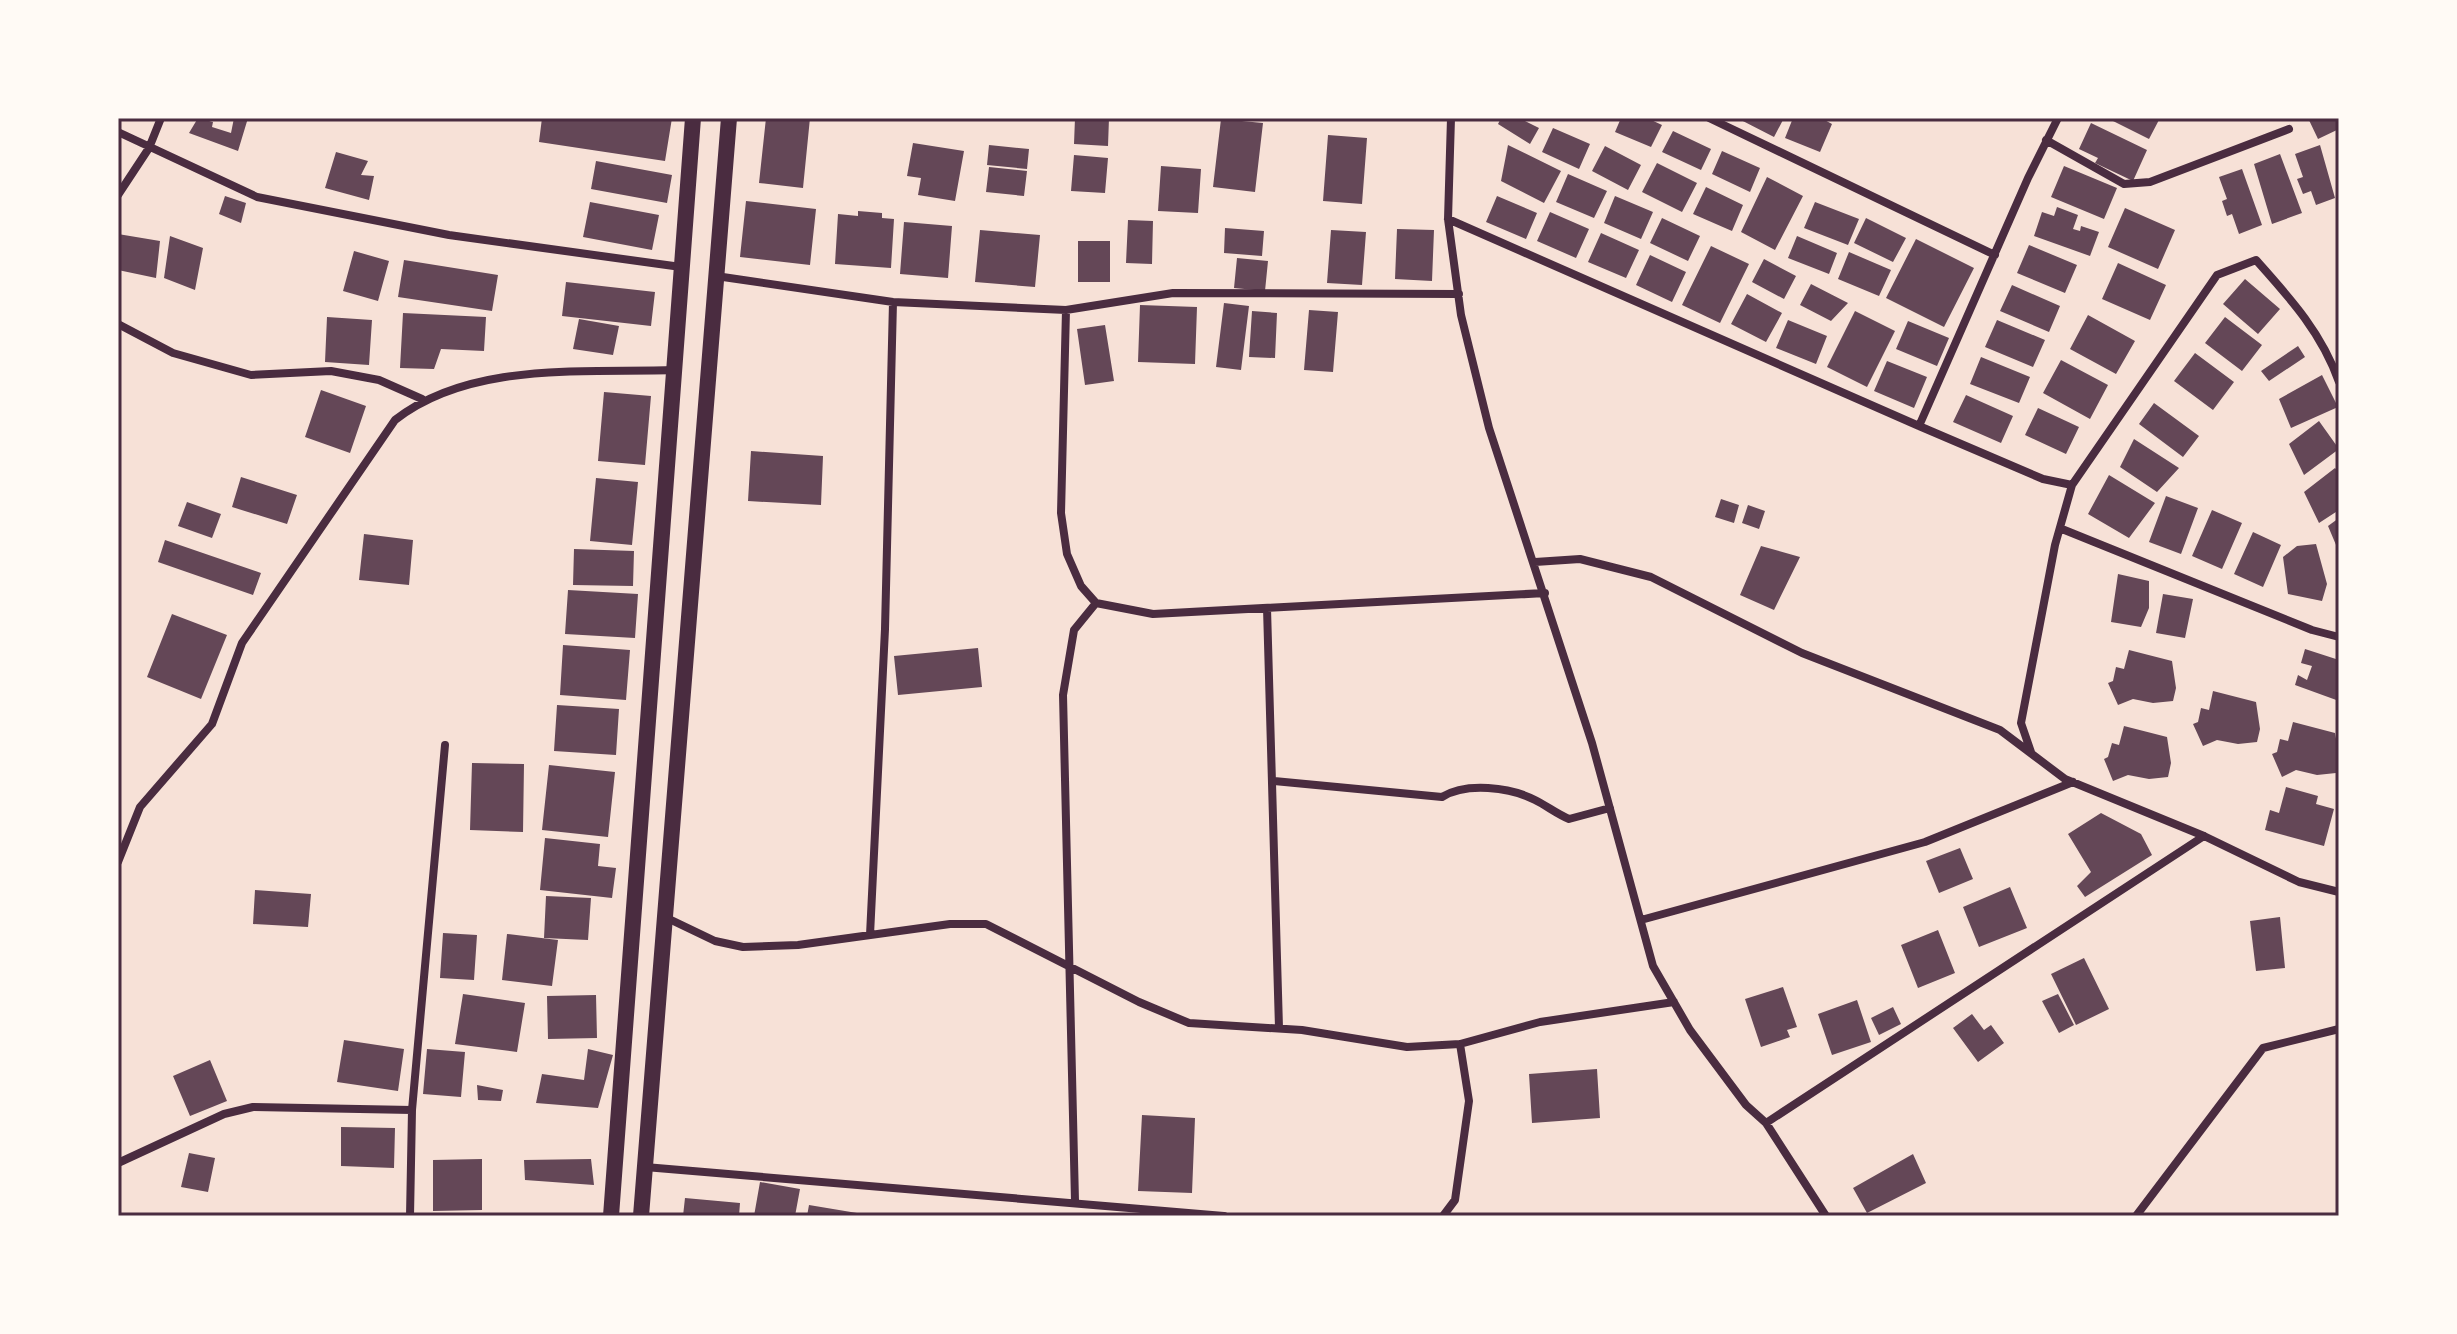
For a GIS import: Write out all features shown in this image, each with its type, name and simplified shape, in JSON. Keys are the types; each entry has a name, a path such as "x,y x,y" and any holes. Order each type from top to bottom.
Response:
{"main road":[{"path":"611,1216 693,118"},
{"path":"641,1216 667,918 700,446 729,118"}],"street":[{"path":"118,195 149,148 161,118"},
{"path":"1451,118 1448,219 1459,294 1489,428 1545,593 1610,808 1653,966 1674,1002 1746,1105 1766,1123 1826,1216"},
{"path":"1709,118 1995,255"},
{"path":"1919,426 2058,118"},
{"path":"2046,140 2124,184 2150,182 2289,129"},
{"path":"118,132 257,197 449,235 682,267"},
{"path":"1448,219 2043,479 2072,485"},
{"path":"2031,753 2021,723 2055,545 2072,485 2217,275 2256,260 2299,309 2328,351 2339,382"},
{"path":"716,276 893,302 1066,310 1173,293 1459,294"},
{"path":"870,935 885,629 893,302"},
{"path":"1066,310 1061,513 1067,554 1081,586 1096,603 1153,614 1545,593"},
{"path":"118,324 173,353 251,375 331,371 379,380 422,399"},
{"path":"118,862 140,807 212,724 242,643 395,420 422,399 487,380 675,370"},
{"path":"2062,529 2312,630 2339,637"},
{"path":"1535,562 1580,559 1651,577 1802,653 2000,730 2073,782 2204,836 2299,882 2339,892"},
{"path":"1075,1201 1063,695 1074,630 1096,603"},
{"path":"1267,608 1279,1028"},
{"path":"410,1216 412,1110 445,745"},
{"path":"1274,781 1442,797 1455,789 1487,788 1534,799 1569,819 1610,808"},
{"path":"1641,920 1925,842 2073,782"},
{"path":"1766,1123 2204,836"},
{"path":"667,918 715,941 743,947 798,945 950,924 986,924 1139,1002 1189,1023 1279,1028 1407,1047 1460,1044 1540,1022 1674,1002"},
{"path":"2136,1216 2263,1048 2339,1029"},
{"path":"1443,1216 1455,1200 1469,1101 1460,1044"},
{"path":"118,1163 224,1114 253,1107 412,1110"},
{"path":"645,1167 1224,1216"}],"building":[{"path":"198,118 213,122 212,127 231,133 234,118 248,118 238,151 189,133"},
{"path":"542,118 672,118 665,161 539,142"},
{"path":"766,118 810,118 803,188 759,183"},
{"path":"1075,118 1109,118 1108,146 1074,144"},
{"path":"1501,118 1519,118 1539,128 1530,144 1498,124"},
{"path":"1621,118 1647,118 1662,125 1651,147 1615,132"},
{"path":"1737,118 1784,118 1774,137"},
{"path":"1793,118 1821,118 1832,124 1820,152 1785,138"},
{"path":"2107,118 2160,118 2149,139"},
{"path":"2308,118 2339,118 2339,129 2318,139"},
{"path":"1221,119 1263,123 1255,192 1213,187"},
{"path":"2091,123 2147,150 2133,181 2095,163 2098,158 2079,149"},
{"path":"1553,128 1590,144 1579,169 1542,152"},
{"path":"1673,131 1711,149 1701,170 1662,152"},
{"path":"1328,135 1367,138 1362,204 1323,201"},
{"path":"913,143 964,151 955,201 918,195 921,178 907,176"},
{"path":"989,145 1029,149 1027,169 987,165"},
{"path":"1508,145 1561,171 1544,203 1501,181"},
{"path":"2320,145 2335,198 2316,205 2311,191 2303,194 2297,179 2303,177 2295,154"},
{"path":"1605,146 1641,165 1628,190 1592,171"},
{"path":"1722,151 1760,168 1750,192 1712,174"},
{"path":"336,152 368,161 361,175 374,176 369,200 325,188"},
{"path":"2280,154 2302,213 2272,224 2254,164"},
{"path":"1074,155 1108,158 1105,193 1071,191"},
{"path":"596,161 672,175 667,203 591,189"},
{"path":"1657,163 1697,183 1682,212 1642,192"},
{"path":"1161,166 1201,169 1198,213 1158,211"},
{"path":"2064,166 2117,188 2104,219 2051,197"},
{"path":"989,167 1027,171 1024,196 986,192"},
{"path":"2242,169 2262,225 2239,234 2232,214 2227,216 2222,201 2227,199 2219,177"},
{"path":"1568,174 1607,191 1594,218 1556,202"},
{"path":"1767,177 1803,196 1775,250 1741,232"},
{"path":"1706,187 1743,205 1732,231 1693,214"},
{"path":"225,196 246,203 241,223 219,214"},
{"path":"1497,196 1537,213 1526,239 1486,222"},
{"path":"1615,196 1653,212 1641,239 1604,223"},
{"path":"746,201 816,209 810,265 740,257"},
{"path":"590,202 659,215 652,250 583,237"},
{"path":"1815,202 1859,219 1848,245 1804,228"},
{"path":"2057,207 2078,215 2073,229 2080,231 2081,226 2099,232 2090,256 2034,236 2042,212 2054,216"},
{"path":"2125,208 2175,230 2158,269 2108,247"},
{"path":"858,211 882,213 882,218 894,219 891,268 835,264 838,214 858,216"},
{"path":"1550,212 1589,229 1576,258 1537,241"},
{"path":"1662,218 1700,236 1688,261 1650,243"},
{"path":"1866,218 1906,238 1893,262 1854,243"},
{"path":"1128,220 1153,221 1152,264 1126,263"},
{"path":"904,222 952,226 948,278 900,274"},
{"path":"1225,228 1264,231 1262,256 1224,253"},
{"path":"1397,229 1434,230 1432,281 1395,279"},
{"path":"980,230 1040,235 1035,287 975,282"},
{"path":"1331,230 1366,232 1362,285 1327,283"},
{"path":"1601,233 1639,250 1626,278 1588,262"},
{"path":"118,234 160,241 156,278 118,270"},
{"path":"170,236 203,248 195,290 164,278"},
{"path":"1797,236 1837,253 1829,274 1788,258"},
{"path":"1916,239 1974,268 1944,327 1886,298"},
{"path":"1078,241 1110,241 1110,282 1078,282"},
{"path":"2029,245 2077,265 2065,293 2017,273"},
{"path":"1711,246 1749,264 1720,323 1682,305"},
{"path":"354,251 389,261 378,301 343,291"},
{"path":"1849,252 1891,270 1879,296 1838,279"},
{"path":"1650,255 1686,272 1672,302 1636,285"},
{"path":"1237,258 1268,261 1265,291 1234,288"},
{"path":"1764,259 1796,276 1784,299 1752,282"},
{"path":"404,260 498,275 492,311 398,297"},
{"path":"2118,263 2166,285 2150,320 2102,299"},
{"path":"2245,279 2280,309 2258,334 2223,304"},
{"path":"566,282 655,292 651,326 562,316"},
{"path":"1811,284 1848,303 1831,321 1800,305"},
{"path":"2012,285 2060,306 2049,332 2000,311"},
{"path":"1747,294 1782,313 1766,342 1731,324"},
{"path":"1224,303 1249,306 1241,370 1216,367"},
{"path":"1140,305 1197,307 1195,364 1138,362"},
{"path":"1309,310 1338,312 1333,372 1304,370"},
{"path":"1252,311 1277,313 1275,358 1249,357"},
{"path":"1855,311 1895,331 1867,387 1827,367"},
{"path":"403,313 486,317 484,351 441,349 434,369 400,368"},
{"path":"2088,315 2135,341 2116,374 2070,349"},
{"path":"327,317 372,320 369,365 325,362"},
{"path":"2225,317 2262,345 2242,371 2205,343"},
{"path":"579,319 619,326 613,355 573,349"},
{"path":"1788,320 1827,336 1816,364 1776,348"},
{"path":"1997,320 2045,340 2033,367 1985,347"},
{"path":"1908,321 1949,338 1937,366 1896,349"},
{"path":"1105,325 1114,381 1085,385 1077,329"},
{"path":"2298,346 2305,357 2269,381 2261,371"},
{"path":"2195,353 2234,382 2213,410 2174,381"},
{"path":"1981,357 2030,377 2019,403 1970,384"},
{"path":"2061,360 2108,385 2090,419 2043,393"},
{"path":"1887,361 1927,377 1914,408 1874,391"},
{"path":"2322,375 2338,407 2291,428 2279,399"},
{"path":"321,390 366,406 350,453 305,437"},
{"path":"604,392 651,396 645,465 598,461"},
{"path":"1966,395 2013,416 2001,443 1953,422"},
{"path":"2154,403 2199,436 2183,457 2139,424"},
{"path":"2038,408 2079,427 2066,454 2025,435"},
{"path":"2319,421 2339,449 2304,475 2289,444"},
{"path":"2134,439 2179,468 2157,492 2120,467"},
{"path":"751,451 823,456 821,505 748,501"},
{"path":"2335,468 2339,473 2339,510 2319,523 2304,492"},
{"path":"2109,475 2155,503 2129,538 2088,514"},
{"path":"241,477 297,495 287,524 232,507"},
{"path":"596,478 638,482 632,545 590,541"},
{"path":"2166,496 2198,508 2181,554 2149,542"},
{"path":"1721,499 1739,505 1734,523 1715,517"},
{"path":"187,502 221,514 212,538 178,526"},
{"path":"1748,505 1765,511 1759,529 1742,523"},
{"path":"2212,510 2242,523 2222,569 2192,556"},
{"path":"2339,518 2339,552 2328,526"},
{"path":"2253,532 2281,545 2263,587 2234,574"},
{"path":"364,534 413,540 409,585 359,580"},
{"path":"165,540 261,573 253,595 158,562"},
{"path":"2316,544 2327,584 2322,601 2288,594 2283,557 2297,546"},
{"path":"1761,546 1800,557 1774,610 1740,595"},
{"path":"574,549 634,551 633,586 573,585"},
{"path":"2118,574 2149,581 2149,608 2141,627 2111,622"},
{"path":"568,590 638,594 635,638 565,634"},
{"path":"2163,594 2193,599 2185,638 2156,633"},
{"path":"172,614 227,635 201,699 147,677"},
{"path":"563,645 630,650 626,700 560,695"},
{"path":"978,648 982,687 898,695 894,656"},
{"path":"2305,649 2339,660 2339,701 2295,685 2298,675 2307,680 2312,666 2301,663"},
{"path":"2129,650 2172,661 2176,688 2173,701 2153,703 2133,699 2118,705 2108,683 2113,681 2116,667 2124,669"},
{"path":"2213,691 2256,702 2260,729 2257,742 2238,744 2217,740 2203,746 2193,724 2198,722 2201,708 2209,710"},
{"path":"557,705 619,709 616,755 554,751"},
{"path":"2293,722 2335,733 2339,756 2336,773 2317,775 2296,770 2282,777 2272,754 2277,752 2280,739 2288,741"},
{"path":"2124,726 2167,737 2171,763 2168,777 2149,779 2128,775 2113,781 2104,759 2108,757 2112,743 2119,745"},
{"path":"472,763 524,764 523,832 470,830"},
{"path":"549,765 615,772 608,837 542,830"},
{"path":"2286,787 2318,796 2316,804 2334,809 2324,846 2265,830 2270,810 2279,813"},
{"path":"2101,813 2141,834 2152,855 2085,897 2077,886 2091,872 2068,834"},
{"path":"545,838 600,844 598,866 616,868 612,898 540,890"},
{"path":"1960,848 1973,879 1939,893 1926,861"},
{"path":"2010,887 2027,928 1979,947 1963,907"},
{"path":"255,890 311,894 308,927 253,924"},
{"path":"546,896 591,898 588,940 544,938"},
{"path":"2280,917 2285,968 2256,971 2250,921"},
{"path":"1938,930 1955,973 1918,988 1901,945"},
{"path":"443,933 477,935 474,980 440,978"},
{"path":"507,934 558,940 552,986 502,980"},
{"path":"2084,958 2109,1009 2076,1025 2051,974"},
{"path":"1783,987 1797,1027 1787,1030 1790,1037 1761,1047 1745,999"},
{"path":"463,994 525,1003 517,1052 455,1044"},
{"path":"2058,994 2074,1025 2059,1033 2042,1001"},
{"path":"596,995 597,1038 548,1039 547,996"},
{"path":"1857,1000 1871,1042 1832,1055 1818,1014"},
{"path":"1893,1007 1901,1024 1879,1035 1871,1018"},
{"path":"1972,1014 1984,1030 1991,1025 2004,1043 1978,1062 1953,1028"},
{"path":"344,1040 404,1049 398,1091 337,1082"},
{"path":"427,1049 465,1052 461,1097 423,1094"},
{"path":"588,1049 613,1055 598,1108 536,1103 542,1074 584,1080"},
{"path":"210,1060 227,1101 190,1116 173,1076"},
{"path":"1597,1069 1600,1118 1532,1123 1529,1074"},
{"path":"477,1085 503,1090 501,1101 478,1100"},
{"path":"1142,1115 1195,1118 1192,1193 1138,1191"},
{"path":"341,1127 395,1128 394,1168 341,1166"},
{"path":"189,1153 215,1158 208,1192 181,1187"},
{"path":"1913,1154 1926,1183 1867,1213 1853,1188"},
{"path":"482,1159 482,1210 433,1211 433,1160"},
{"path":"591,1159 594,1185 525,1180 524,1160"},
{"path":"760,1182 800,1189 795,1216 754,1216"},
{"path":"685,1198 740,1203 739,1216 683,1216"},
{"path":"809,1205 863,1214 863,1216 807,1216"}]}
